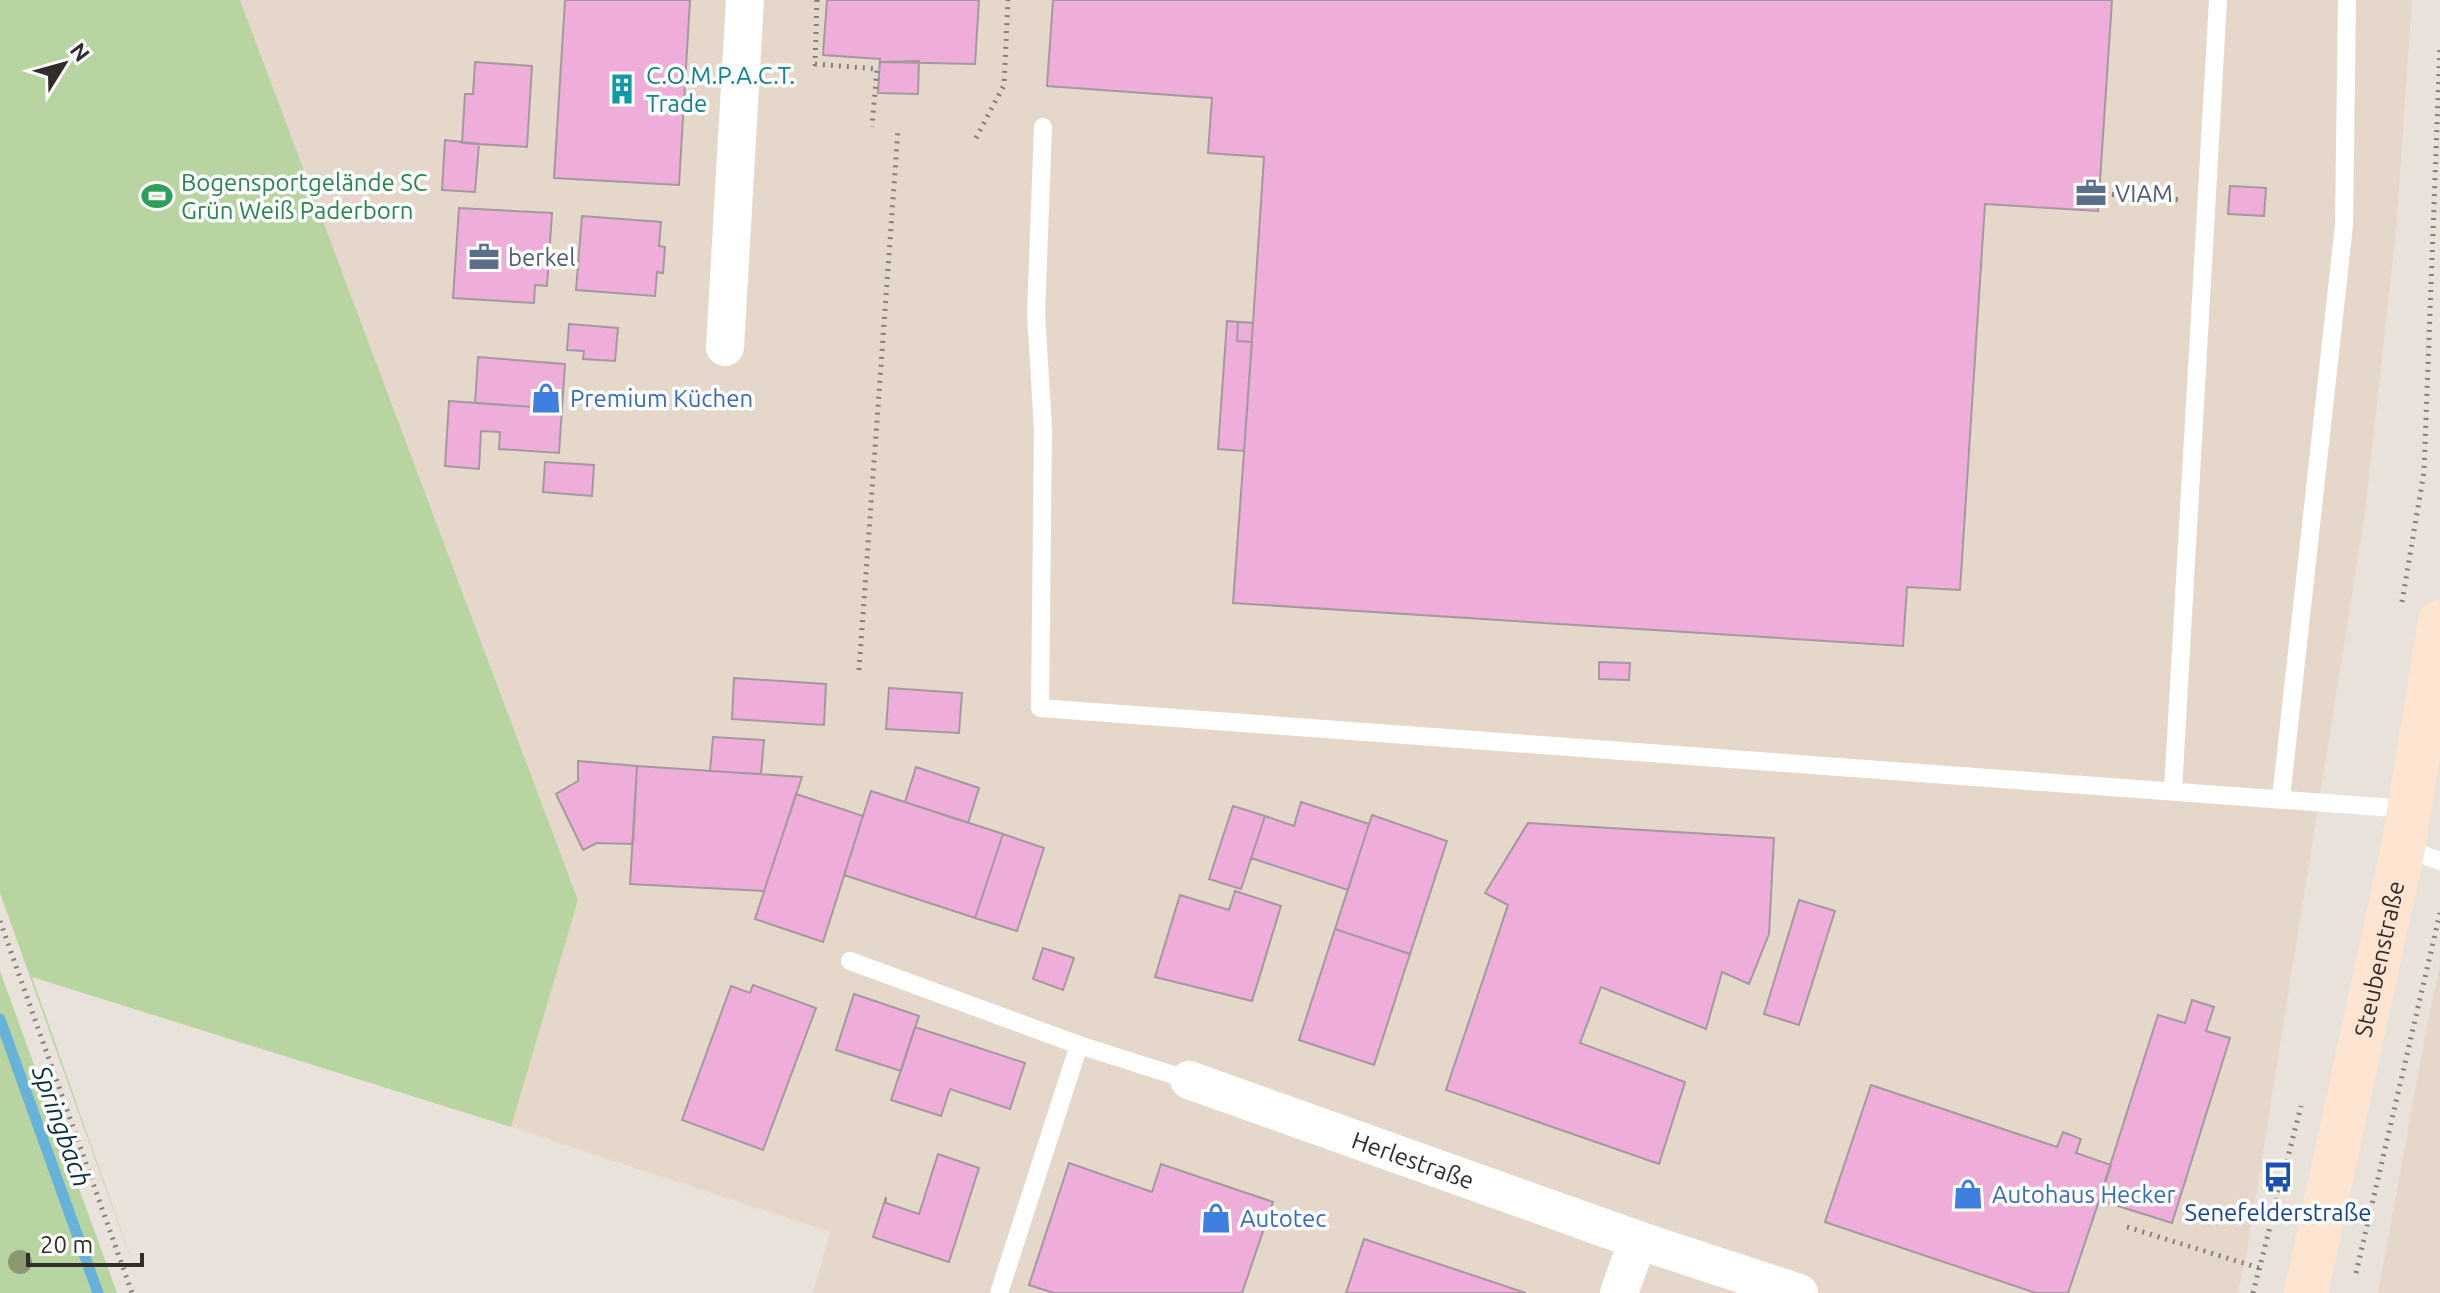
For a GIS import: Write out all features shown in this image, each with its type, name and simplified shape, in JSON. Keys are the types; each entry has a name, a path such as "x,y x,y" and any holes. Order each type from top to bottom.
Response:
{"street":[{"path":"725,347 745,0"},
{"name":"Steubenstraße","path":"2306,1293 2417,839 2420,615"},
{"name":"Herlestraße","path":"1189,1080 1638,1240 1799,1293"},
{"path":"1619,1293 1638,1240"}],"lane":[{"path":"2173,790 2218,0"},
{"path":"2281,798 2344,225 2347,0"},
{"path":"1043,127 1036,314 1043,429 1040,708 2281,798 2417,839"},
{"path":"850,961 1079,1045 1189,1080"},
{"path":"999,1293 1079,1045"}],"path":[{"path":"817,0 815,64 877,69 872,127"},
{"path":"976,138 1004,85 1008,0"},
{"path":"2420,615 2440,46"},
{"path":"859,670 898,130"},
{"path":"2104,194 2207,201"},
{"path":"2355,1279 2440,913"},
{"path":"0,921 132,1293"},
{"path":"2253,1293 2302,1101"},
{"path":"2127,1227 2259,1268"}],"shaded area":[{"path":"240,0 2412,0 2396,232 2365,513 2245,1265 2237,1293 813,1293 830,1232 511,1127 578,899"},
{"path":"2440,964 2440,1293 2378,1293 2426,1031"}],"green space":[{"path":"0,0 240,0 578,900 511,1127 32,977 143,1293 0,893"},
{"path":"0,971 117,1293 0,1293"}],"building":[{"name":"C.O.M.P.A.C.T. Trade","path":"565,0 690,0 679,185 554,178"},
{"path":"827,0 979,0 975,64 880,62 880,59 823,55"},
{"path":"1053,0 2112,0 2098,211 1985,204 1960,590 1907,587 1903,646 1233,603 1252,342 1237,341 1238,322 1253,323 1264,157 1208,153 1212,98 1047,86"},
{"path":"880,59 880,62 919,61 918,94 878,93"},
{"path":"475,62 532,66 527,147 462,143 465,94 473,94"},
{"path":"445,140 479,144 475,192 442,190"},
{"path":"2230,186 2266,188 2264,216 2228,214"},
{"path":"459,208 552,213 547,286 535,285 534,303 453,298"},
{"path":"582,216 661,222 659,246 665,247 663,273 657,272 655,296 576,290"},
{"path":"1227,321 1253,323 1244,451 1218,449"},
{"path":"569,324 618,328 615,361 583,359 584,351 567,350"},
{"path":"478,357 565,364 562,409 475,403"},
{"path":"449,401 562,409 559,453 499,449 500,432 481,431 479,469 445,466"},
{"path":"545,462 594,465 592,496 543,492"},
{"path":"1599,662 1630,663 1629,680 1599,679"},
{"path":"734,678 826,684 824,725 732,719"},
{"path":"889,688 962,693 959,733 886,729"},
{"path":"713,737 764,740 761,774 710,771"},
{"path":"578,761 637,766 633,844 597,843 583,850 556,794 578,781"},
{"path":"637,766 802,777 764,891 630,884"},
{"path":"916,767 979,788 968,823 905,802"},
{"path":"871,791 1003,834 975,918 844,875"},
{"path":"796,794 863,816 823,942 755,919"},
{"path":"1301,802 1369,824 1348,890 1251,858 1265,816 1294,826"},
{"path":"1233,806 1265,816 1241,889 1209,879"},
{"path":"1372,815 1447,841 1410,954 1335,929"},
{"path":"1528,823 1774,838 1769,934 1749,984 1722,972 1706,1029 1601,987 1580,1043 1685,1082 1659,1164 1446,1090 1508,905 1485,893"},
{"path":"1003,834 1044,848 1017,931 975,918"},
{"path":"1235,891 1281,906 1252,1001 1155,977 1180,895 1229,910"},
{"path":"1799,900 1835,911 1799,1025 1764,1014"},
{"path":"1335,929 1410,954 1374,1065 1299,1040"},
{"path":"1043,948 1074,958 1063,990 1033,979"},
{"path":"753,985 816,1008 763,1150 682,1120 731,986 750,993"},
{"path":"854,994 919,1016 901,1071 836,1050"},
{"path":"2192,1000 2214,1007 2206,1031 2230,1038 2172,1223 2099,1200 2158,1015 2185,1023"},
{"path":"915,1027 1025,1063 1010,1109 950,1089 941,1116 891,1100"},
{"name":"Autohaus Hecker","path":"1871,1085 2057,1147 2063,1132 2081,1139 2076,1153 2111,1165 2068,1293 2036,1293 1825,1222"},
{"path":"938,1154 979,1168 949,1262 873,1237 886,1197 886,1203 919,1214"},
{"path":"1069,1163 1152,1192 1161,1164 1273,1202 1242,1293 1054,1293 1029,1285"},
{"path":"1364,1239 1526,1293 1346,1293"}],"waterway":[{"name":"Springbach","path":"0,1019 98,1293"}],"place":[{"name":"C.O.M.P.A.C.T. Trade","path":"622,89"},
{"name":"VIAM","path":"2091,193"},
{"name":"Bogensportgelände SC Grün Weiß Paderborn","path":"157,196"},
{"name":"berkel","path":"484,257"},
{"name":"Premium Küchen","path":"546,398"},
{"name":"Senefelderstraße","path":"2278,1177"},
{"name":"Autohaus Hecker","path":"1968,1194"},
{"name":"Autotec","path":"1216,1218"}]}
